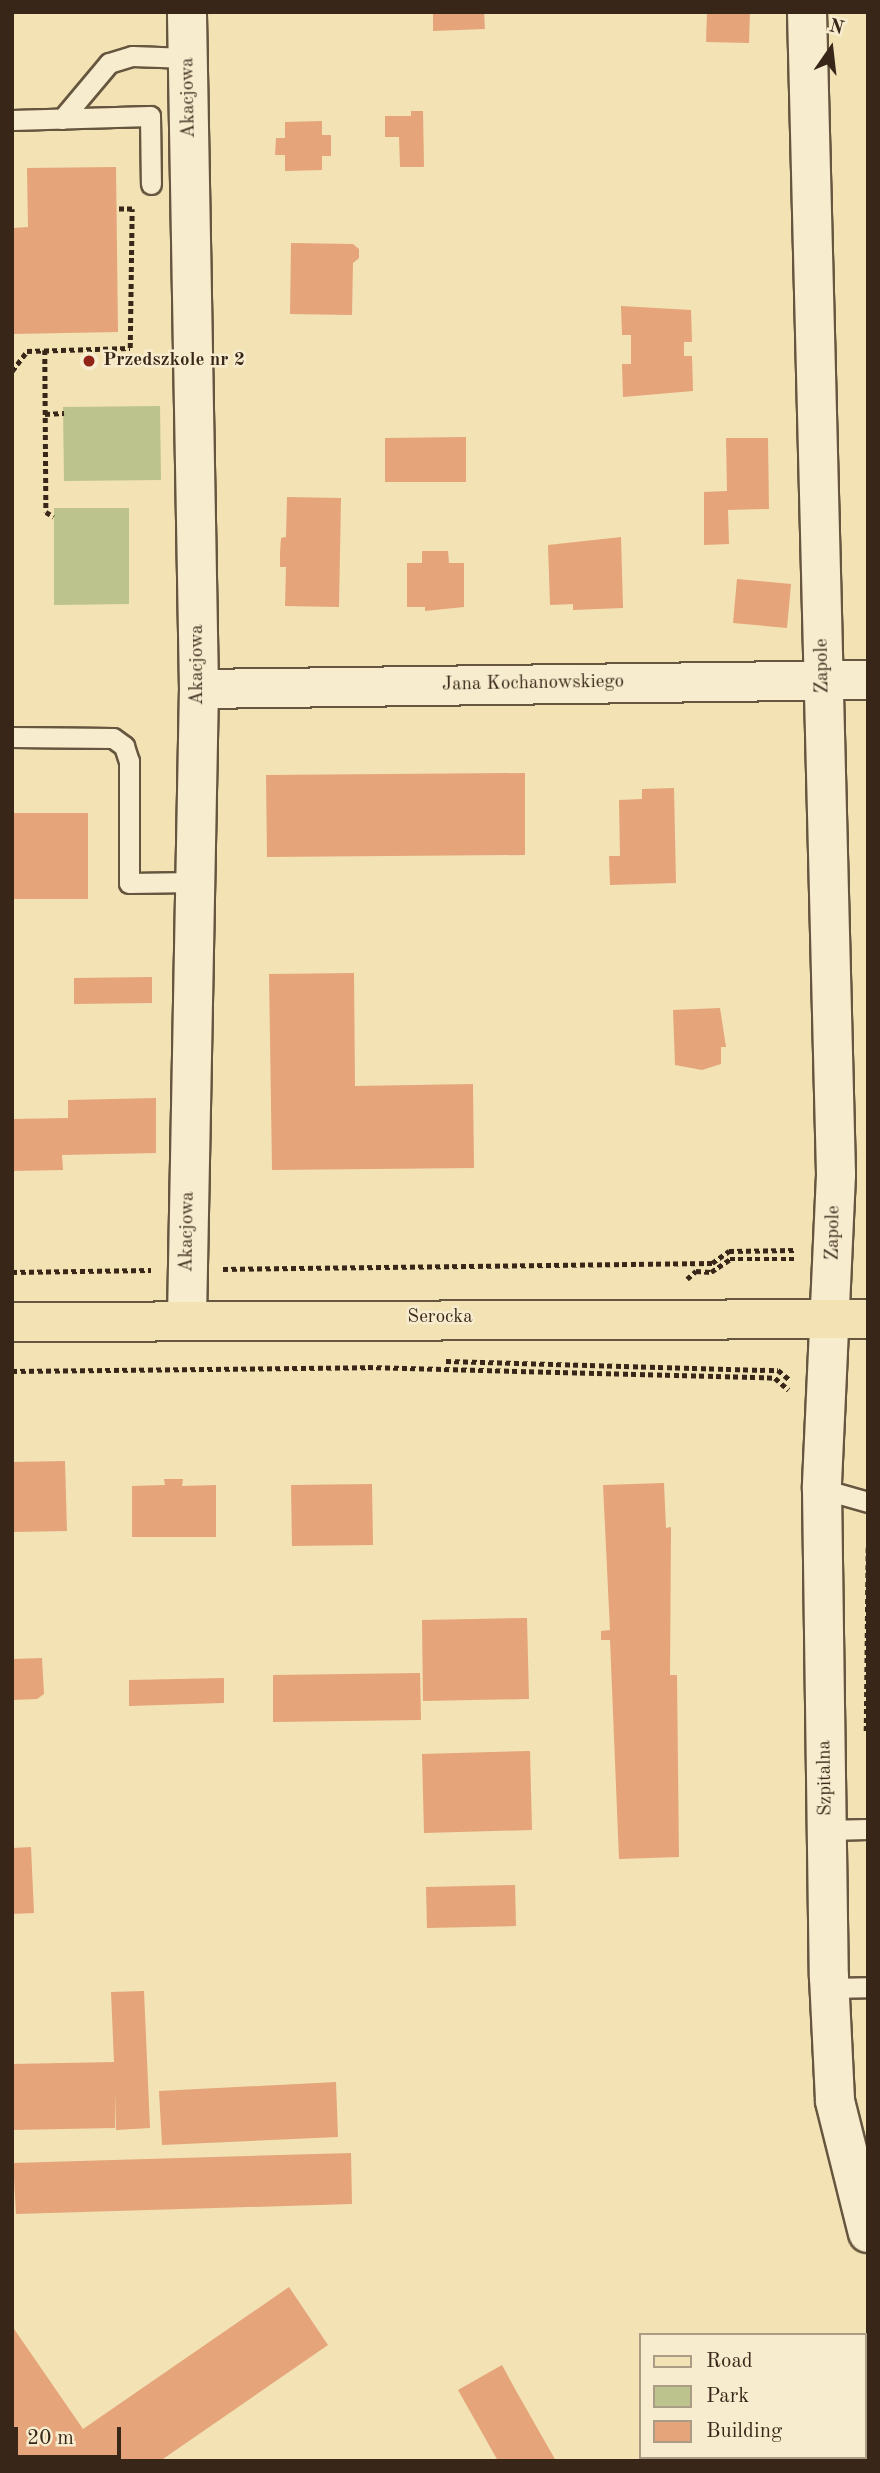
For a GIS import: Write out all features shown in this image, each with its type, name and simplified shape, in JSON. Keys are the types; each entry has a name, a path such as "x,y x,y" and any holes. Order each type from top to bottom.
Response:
{"main road":[{"name":"Serocka","path":"12,1322 187,1318 850,1319"}],"street":[{"name":"Akacjowa","path":"187,12 199,689 187,1318"},
{"name":"Zapole","path":"807,12 824,681 834,1251 850,1319"},
{"name":"Jana Kochanowskiego","path":"199,689 868,680"},
{"name":"Szpitalna","path":"850,1319 828,1394 822,1489 829,1988 835,2101 868,2232"}],"lane":[{"path":"62,119 109,63 132,56 188,58"},
{"path":"12,120 150,116 150,184"},
{"path":"12,737 113,738 124,746 129,761 129,883 195,882"},
{"path":"822,1489 868,1502"},
{"path":"827,1830 868,1829"},
{"path":"829,1988 868,1987"}],"path":[{"path":"12,371 27,351 130,348 132,209 117,209"},
{"path":"45,350 46,512 54,517"},
{"path":"45,414 64,413"},
{"path":"12,1272 712,1263 729,1251 805,1250 811,1244 834,1251"},
{"path":"687,1279 696,1271 711,1272 730,1259 834,1251"},
{"path":"395,1359 778,1370 799,1387 828,1394"},
{"path":"108,1361 204,1360"},
{"path":"12,1362 94,1361"},
{"path":"12,1371 368,1367 775,1378 800,1399 828,1394"}],"green space":[{"path":"160,406 161,480 64,481 63,407"},
{"path":"54,508 129,508 129,604 54,605"}],"building":[{"path":"433,12 484,12 485,29 433,31"},
{"path":"707,12 750,12 749,43 706,42"},
{"path":"411,111 423,111 424,167 400,167 399,137 385,137 385,116 411,116"},
{"path":"322,121 322,135 331,135 331,156 322,156 322,170 285,171 285,155 275,155 276,138 285,138 285,122"},
{"path":"116,167 118,332 12,334 12,228 28,227 27,168"},
{"path":"291,243 353,244 359,249 359,258 353,263 352,315 290,314"},
{"path":"621,306 691,310 692,342 684,342 684,356 692,356 693,391 623,397 622,364 631,364 631,335 622,335"},
{"path":"466,437 466,482 385,482 385,438"},
{"path":"726,438 768,438 769,509 728,510 729,544 704,545 704,492 727,491"},
{"path":"287,497 341,498 339,607 285,606 286,567 280,567 280,553 281,538 286,537"},
{"path":"621,537 623,608 573,610 573,604 550,605 548,545"},
{"path":"422,551 448,551 449,563 464,563 464,607 425,611 425,607 407,607 407,563 422,563"},
{"path":"737,579 791,584 787,628 733,623"},
{"path":"525,773 525,855 267,857 266,775"},
{"path":"674,788 676,883 610,885 609,856 620,856 619,800 642,799 642,789"},
{"path":"12,813 88,813 88,899 12,899"},
{"path":"354,973 355,1086 473,1084 474,1168 272,1170 269,974"},
{"path":"152,977 152,1003 74,1004 74,978"},
{"path":"720,1008 726,1047 721,1047 721,1064 702,1070 675,1065 673,1010"},
{"path":"156,1098 156,1153 62,1155 63,1170 12,1171 12,1119 68,1118 68,1100"},
{"path":"65,1461 67,1531 12,1532 12,1462"},
{"path":"164,1479 183,1479 182,1486 216,1485 216,1537 132,1537 132,1486 165,1485"},
{"path":"664,1483 666,1528 671,1527 670,1675 677,1675 679,1857 619,1859 610,1640 601,1640 601,1631 610,1630 603,1485"},
{"path":"372,1484 373,1545 292,1546 291,1485"},
{"path":"527,1618 529,1699 423,1701 422,1620"},
{"path":"42,1658 44,1694 37,1699 12,1700 12,1659"},
{"path":"420,1673 421,1720 273,1722 273,1675"},
{"path":"224,1678 224,1703 129,1706 129,1680"},
{"path":"530,1751 532,1830 424,1833 422,1754"},
{"path":"31,1847 34,1913 12,1914 12,1848"},
{"path":"515,1885 516,1926 427,1928 426,1887"},
{"path":"144,1991 150,2128 116,2130 115,2091 115,2128 12,2130 12,2064 114,2062 111,1992"},
{"path":"336,2082 338,2137 162,2145 159,2091"},
{"path":"351,2153 352,2204 16,2214 13,2163"},
{"path":"289,2287 328,2345 160,2461 12,2461 12,2326 83,2429"},
{"path":"502,2365 556,2461 498,2461 458,2390"}],"place":[{"name":"Przedszkole nr 2","path":"89,361"}]}
